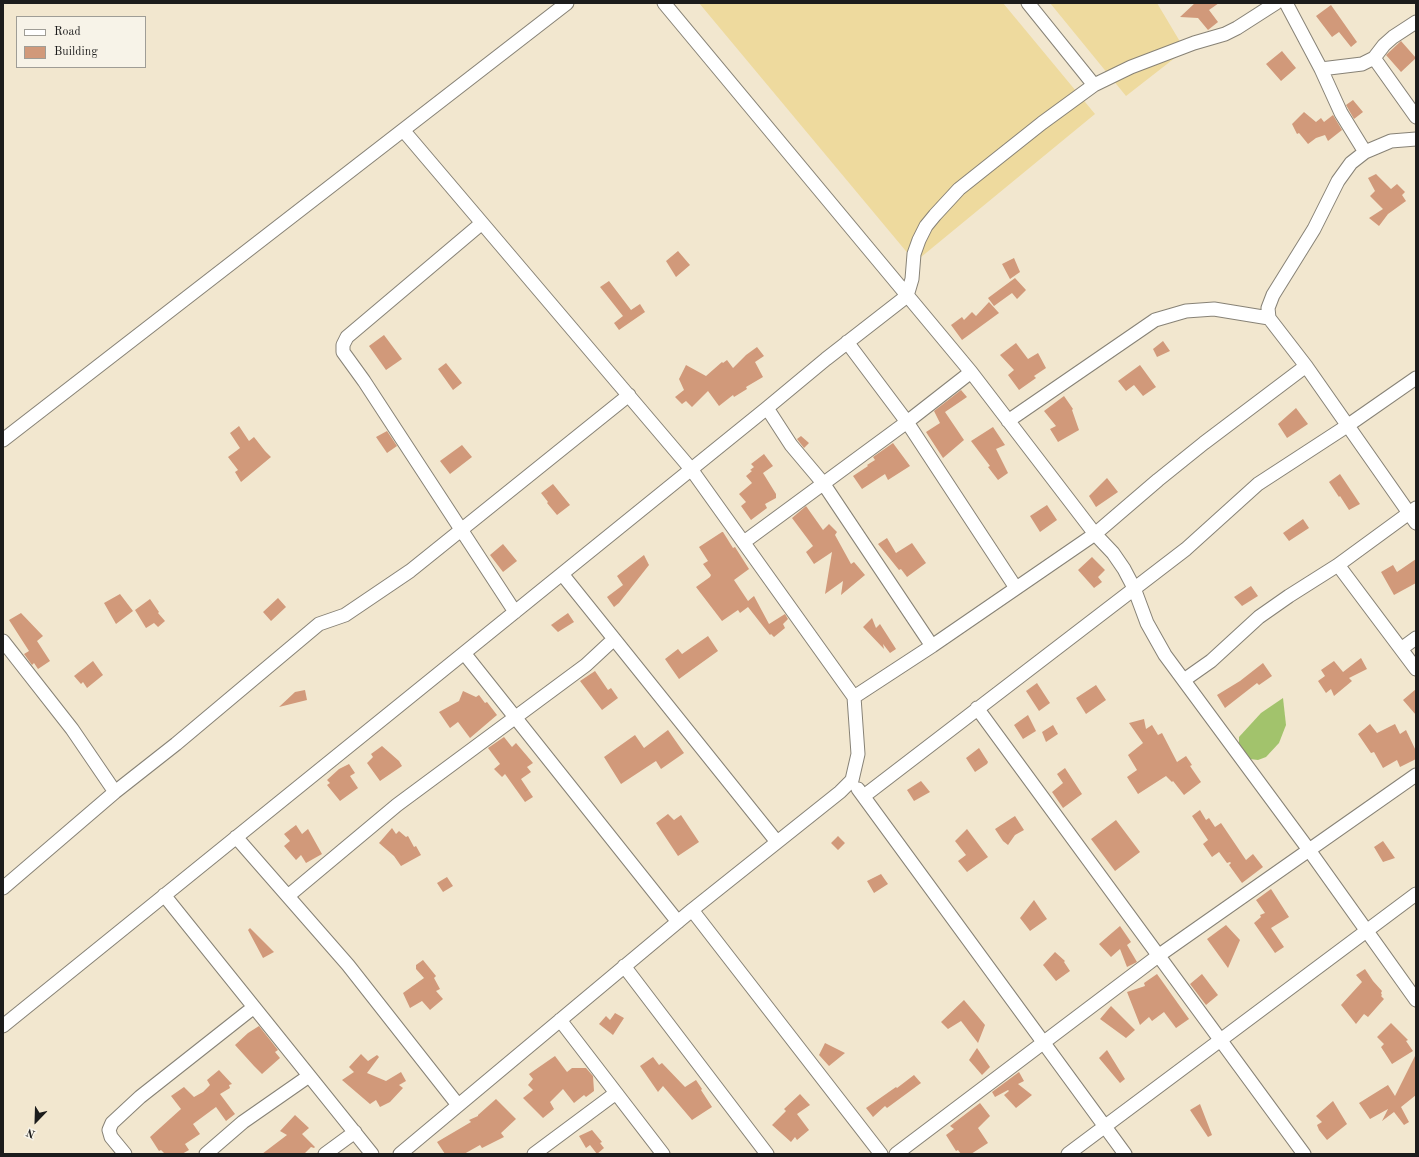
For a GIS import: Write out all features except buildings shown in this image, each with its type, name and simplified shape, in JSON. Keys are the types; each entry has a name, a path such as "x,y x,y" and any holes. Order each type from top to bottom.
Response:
{"street":[{"path":"3,440 567,3"},
{"path":"664,3 971,372 1095,534 1113,553 1124,569 1134,588 1147,623 1165,654 1309,850 1416,1000"},
{"path":"1028,3 1094,85"},
{"path":"3,1026 847,342 907,296 912,279 914,254 926,226 959,189 1042,123 1094,85 1131,67 1194,43 1224,34 1242,25 1276,3"},
{"path":"1286,3 1321,69 1341,112 1364,152"},
{"path":"1321,69 1362,64 1374,58 1384,45 1393,37 1416,22"},
{"path":"1374,58 1416,117"},
{"path":"403,130 691,469 854,697 858,754 852,780 840,792 624,966 458,1105 407,1152"},
{"path":"1184,680 1211,661 1259,617 1414,514 1269,318 1268,308 1273,295 1314,229 1338,181 1351,163 1364,152 1391,140 1416,139"},
{"path":"482,223 347,337 342,345 343,352 364,381 515,612"},
{"path":"1008,421 1156,320 1186,311 1214,309 1269,318"},
{"path":"847,342 907,422 1016,588"},
{"path":"854,697 932,646 1095,534 1187,457 1306,366"},
{"path":"744,542 907,422 971,372"},
{"path":"864,796 1186,549 1258,484 1348,426 1416,378"},
{"path":"3,888 115,792 176,744 319,624 345,615 410,571 629,395"},
{"path":"767,408 791,445 823,483 932,646"},
{"path":"1338,565 1416,669"},
{"path":"562,574 777,842"},
{"path":"1401,648 1416,638"},
{"path":"288,896 396,805 586,665 614,639"},
{"path":"3,641 72,729 115,792"},
{"path":"464,653 678,922"},
{"path":"977,708 1304,1154"},
{"path":"896,1154 1158,956 1416,775"},
{"path":"852,780 1125,1154"},
{"path":"236,837 348,965 458,1105"},
{"path":"1068,1154 1416,894"},
{"path":"164,895 372,1154"},
{"path":"692,910 881,1154"},
{"path":"624,966 767,1154"},
{"path":"124,1154 111,1136 109,1130 112,1123 140,1097 254,1007"},
{"path":"560,1020 663,1154"},
{"path":"206,1154 243,1122 310,1076"},
{"path":"534,1154 616,1093"},
{"path":"325,1154 355,1132"}],"green space":[{"path":"1283,698 1286,725 1279,743 1266,757 1258,760 1250,759 1239,746 1239,737 1261,713"}],"sand":[{"path":"699,3 1003,3 1095,114 915,262"},
{"path":"1050,3 1157,3 1185,50 1126,96"}]}
